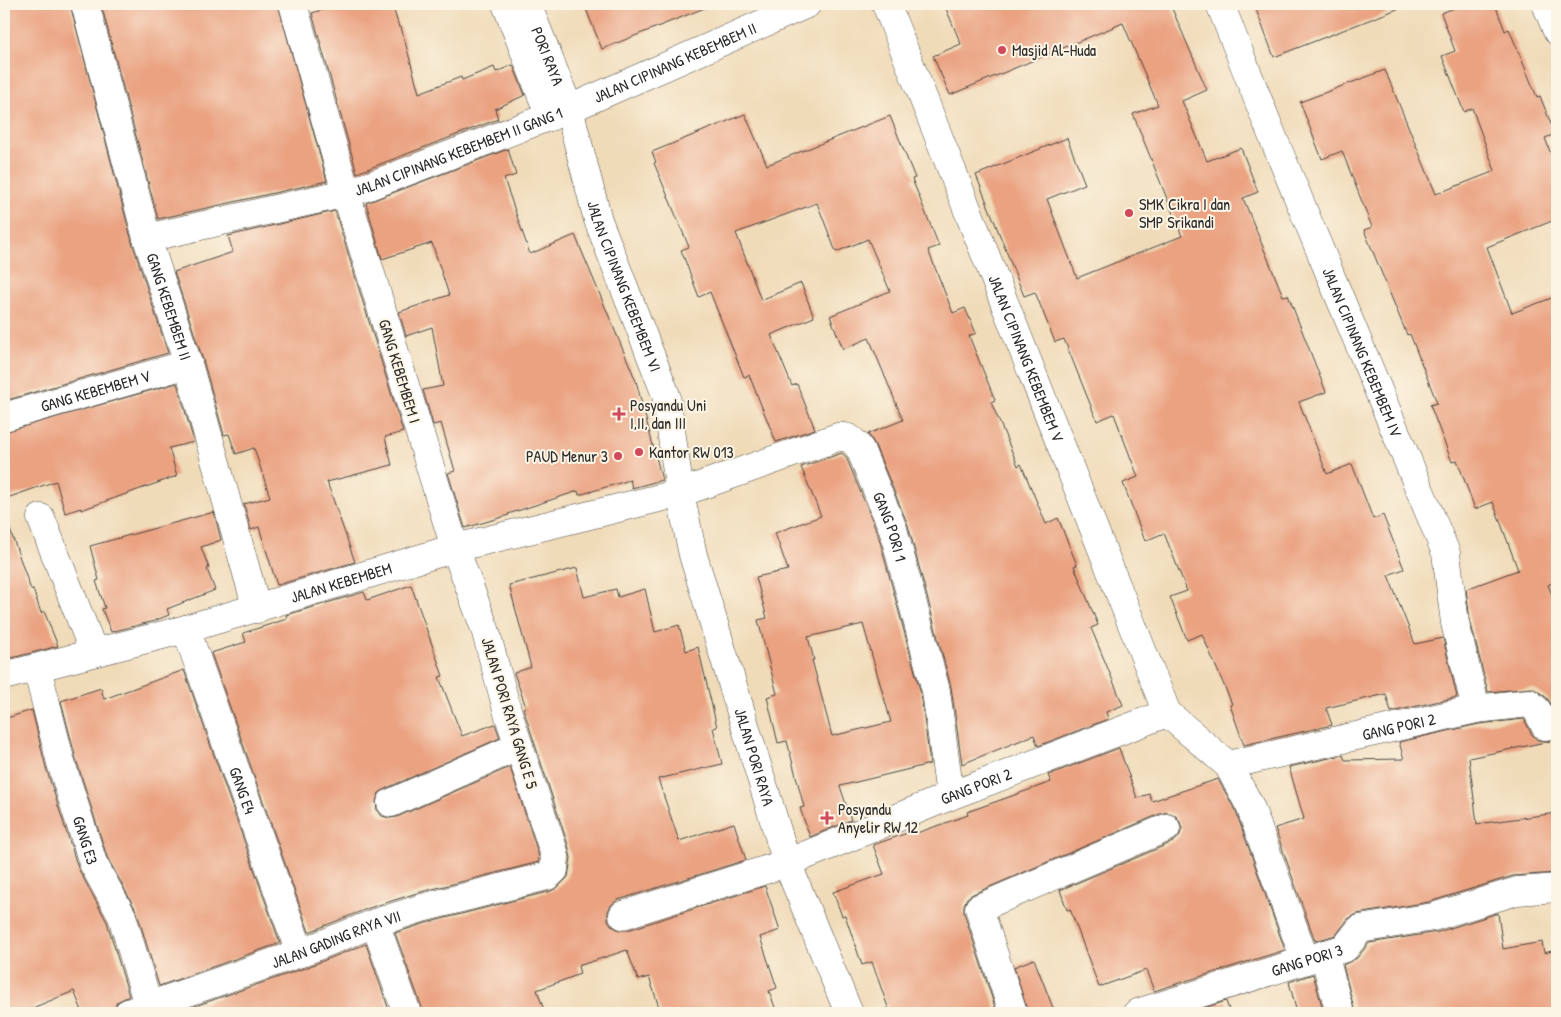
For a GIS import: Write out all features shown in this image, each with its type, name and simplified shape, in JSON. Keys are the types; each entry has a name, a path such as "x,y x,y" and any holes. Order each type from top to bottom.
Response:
{"street":[{"name":"GANG KEBEMBEM II","path":"85,4 147,238 188,364 257,609"},
{"name":"GANG KEBEMBEM I","path":"293,4 346,193 455,548"},
{"path":"506,4 560,113"},
{"name":"PORI RAYA","path":"527,4 560,113"},
{"name":"JALAN CIPINANG KEBEMBEM II","path":"560,113 807,4"},
{"name":"JALAN CIPINANG KEBEMBEM V","path":"886,4 1167,714"},
{"name":"JALAN CIPINANG KEBEMBEM IV","path":"1220,4 1272,135 1446,553 1455,623 1476,709"},
{"path":"1546,4 1557,31"},
{"name":"JALAN CIPINANG KEBEMBEM II GANG 1","path":"346,193 560,113"},
{"name":"JALAN CIPINANG KEBEMBEM VI","path":"560,113 598,220 666,395 680,493"},
{"path":"147,238 346,193"},
{"name":"GANG KEBEMBEM V","path":"4,416 188,364"},
{"name":"GANG PORI 1","path":"680,493 838,437 845,436 854,441 860,449 893,529 936,691 950,796"},
{"name":"JALAN KEBEMBEM","path":"4,676 257,609 455,548 680,493"},
{"name":"JALAN PORI RAYA","path":"680,493 693,555 787,863 849,1013"},
{"path":"42,518 94,653"},
{"name":"JALAN PORI RAYA GANG E 5","path":"455,548 485,629 508,713 555,857 554,870 547,876"},
{"name":"GANG E4","path":"186,629 300,953"},
{"name":"GANG E3","path":"37,668 61,763 93,863 122,916 138,1009"},
{"name":"GANG PORI 2","path":"1228,765 1476,709 1529,702 1545,726 1557,724"},
{"path":"1167,714 1228,765 1250,806 1314,957 1340,1013"},
{"name":"GANG PORI 2","path":"623,915 787,863 950,796 1167,714"},
{"path":"391,803 519,746"},
{"path":"1013,1013 979,908 1166,828"},
{"name":"JALAN GADING RAYA VII","path":"138,1009 300,953 422,908 547,876"},
{"name":"GANG PORI 3","path":"1146,1012 1345,948 1360,929 1433,917 1517,890 1557,888"},
{"path":"375,924 407,1013"}],"building":[{"path":"4,4 70,4 132,242 168,353 4,401"},
{"path":"101,4 278,4 327,181 158,219"},
{"path":"343,4 392,4 399,27 401,27 419,93 461,77 462,80 494,67 496,72 513,65 525,95 495,109 498,119 357,173 312,13"},
{"path":"584,4 712,4 712,5 602,49"},
{"path":"944,4 1170,4 1207,90 1182,101 1207,161 1241,148 1258,192 1243,198 1283,296 1288,295 1326,392 1299,402 1327,474 1352,464 1373,519 1383,515 1404,569 1388,575 1415,644 1443,638 1457,697 1391,712 1386,694 1326,708 1332,725 1244,745 1230,705 1232,704 1202,634 1187,640 1170,597 1187,591 1164,533 1145,541 1123,483 1138,477 1114,414 1097,421 1064,339 1055,342 1035,292 1024,296 976,175 1067,138 1085,184 1047,199 1077,278 1182,236 1133,114 1158,105 1123,23 950,95 933,56 961,44"},
{"path":"1254,4 1404,4 1405,6 1274,57"},
{"path":"1465,4 1495,4 1505,31 1509,29 1537,97 1540,96 1555,134 1545,138 1557,170 1557,219 1487,247 1512,313 1557,296 1557,581 1548,585 1557,606 1557,709 1554,709 1547,698 1533,688 1488,692 1470,620 1466,589 1518,570 1493,502 1475,509 1457,460 1452,462 1430,405 1437,403 1410,334 1407,335 1364,230 1372,227 1342,151 1322,159 1300,102 1385,70 1436,194 1495,171 1472,108 1464,112 1442,56 1455,51 1441,13"},
{"path":"745,114 767,165 890,116 915,178 912,179 939,246 928,250 953,313 965,308 976,333 969,336 995,400 991,402 1018,466 1021,464 1046,524 1058,518 1077,565 1074,566 1098,625 1091,628 1123,705 1106,712 1108,719 1038,746 1034,735 962,764 951,687 908,525 874,443 868,434 903,420 869,338 843,349 830,316 890,291 868,239 836,252 817,203 736,233 761,300 801,283 814,317 771,335 792,386 797,384 815,429 776,442 749,375 744,377 710,292 699,297 681,250 689,247 654,163 656,162 652,152"},
{"path":"508,149 516,175 504,179 530,254 575,235 636,381 662,480 632,488 630,480 579,495 578,491 465,528 448,473 455,471 441,423 433,425 423,390 443,386 432,327 406,336 399,312 449,295 432,243 382,259 366,203"},
{"path":"335,211 403,432 385,437 392,465 327,482 355,562 277,585 259,527 251,530 244,504 270,497 254,448 236,454 229,434 224,435 203,360 174,272 233,252 228,236"},
{"path":"177,383 194,442 169,448 177,476 81,510 81,508 65,513 56,481 4,499 4,432"},
{"path":"842,453 846,457 878,534 921,694 930,764 840,786 851,820 810,837 800,808 804,807 787,741 778,743 767,697 777,694 758,620 767,618 756,577 788,570 775,533 821,516 801,467","holes":["863,624 891,722 832,736 812,660 814,660 808,637"]},
{"path":"214,512 221,540 201,547 215,590 167,609 169,615 154,621 111,632 102,609 105,608 96,581 99,580 90,546"},
{"path":"4,524 8,524 31,590 33,589 41,613 44,611 58,646 4,660"},
{"path":"577,568 584,597 616,589 618,597 645,589 655,632 679,625 686,651 698,647 717,727 713,728 722,764 658,779 679,841 734,823 746,860 618,900 612,904 608,911 608,920 612,926 619,930 628,930 765,886 780,930 760,937 777,988 769,991 777,1013 661,1013 649,977 638,980 627,950 578,966 580,974 537,990 545,1013 422,1013 422,1008 395,933 426,923 551,891 568,877 571,858 568,845 523,708 526,707 514,673 531,667 509,585"},
{"path":"411,585 443,676 439,677 462,736 495,724 500,738 385,789 379,793 376,801 377,810 382,816 389,818 397,817 510,767 538,853 539,862 417,893 369,908 309,932 211,653 246,642 243,633 287,619 286,615 364,592 367,600"},
{"path":"184,670 280,943 159,986 137,912 107,857 76,759 61,701 101,688 104,699"},
{"path":"32,710 46,768 78,868 107,922 129,996 117,1002 113,1013 83,1013 74,991 20,1013 4,1013 4,719"},
{"path":"1524,719 1537,740 1550,741 1469,758 1477,824 1557,813 1557,873 1513,876 1429,902 1357,914 1348,919 1336,935 1315,941 1275,828 1304,819 1289,767 1343,755 1345,760 1404,759 1399,742 1479,724"},
{"path":"1119,748 1137,798 1149,794 1152,801 1218,779 1236,812 1285,950 1154,991 1146,970 1099,987 1070,909 1067,910 1060,890 1173,842 1179,837 1182,829 1175,815 1167,812 967,898 964,905 964,913 997,1013 890,1013 872,962 862,965 845,915 842,916 833,892 884,874 873,845 913,831 914,834 968,815 967,812 1051,782 1048,775"},
{"path":"1498,913 1503,949 1542,942 1544,953 1557,950 1557,1013 1355,1013 1343,965 1357,958 1369,943 1438,932"},
{"path":"366,944 390,1013 175,1013 305,968"},
{"path":"1034,959 1055,1013 1028,1013 1014,967"},
{"path":"1313,974 1324,1013 1297,1013 1289,982"},
{"path":"1226,1001 1230,1013 1189,1013"}],"place":[{"name":"Masjid Al-Huda","path":"1002,50"},
{"name":"SMK Cikra I dan SMP Srikandi","path":"1129,213"},
{"name":"Posyandu Uni I,II, dan III","path":"619,414"},
{"name":"Kantor RW 013","path":"639,452"},
{"name":"PAUD Menur 3","path":"618,456"},
{"name":"Posyandu Anyelir RW 12","path":"827,818"}]}
